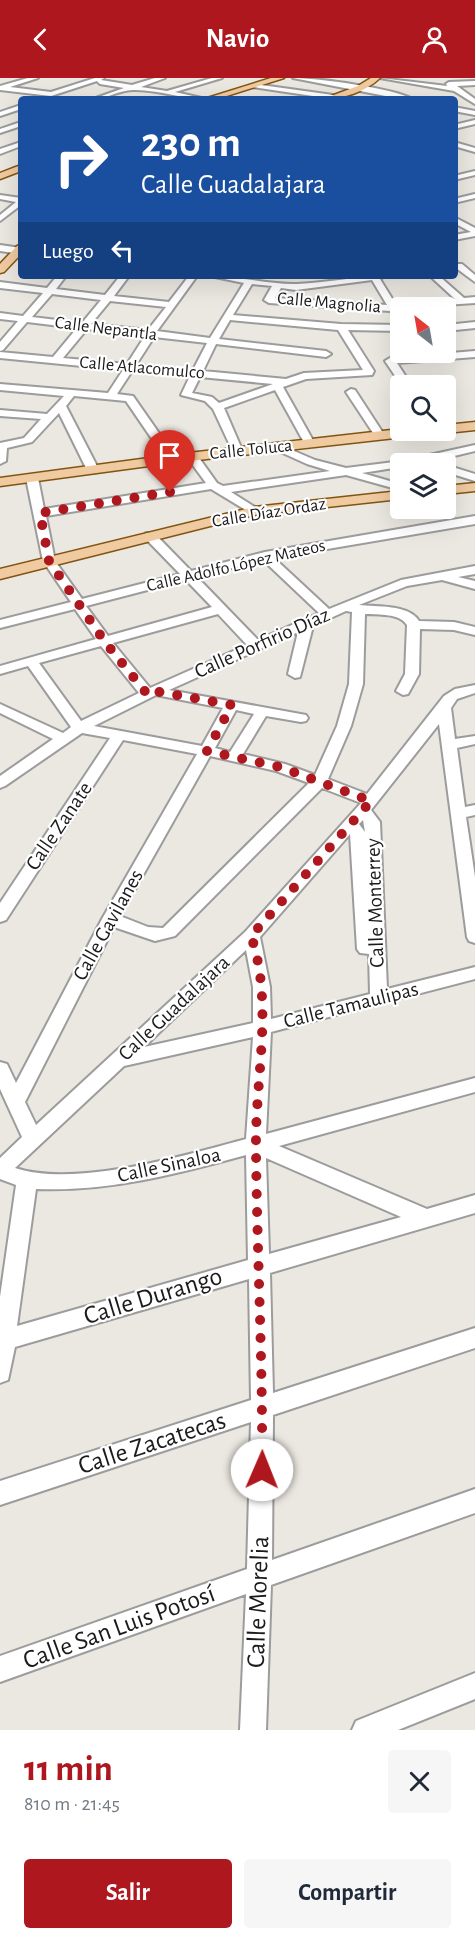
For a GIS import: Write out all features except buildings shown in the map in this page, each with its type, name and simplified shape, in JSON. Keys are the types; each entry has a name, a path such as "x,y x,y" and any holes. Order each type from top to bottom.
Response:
{"main road":[{"path":"222,96 280,78"},
{"path":"336,96 361,88 376,78"},
{"path":"0,176 18,169"},
{"path":"0,270 18,252"},
{"path":"456,428 475,426"},
{"name":"Calle Toluca","path":"0,482 171,459 390,435"},
{"path":"456,489 475,487"},
{"name":"Calle Díaz Ordaz","path":"0,573 254,511 390,496"}],"street":[{"path":"0,88 35,78"},
{"path":"0,88 52,96 112,78"},
{"path":"105,96 162,78"},
{"path":"158,96 219,78"},
{"path":"296,78 397,96"},
{"path":"383,78 457,90"},
{"path":"441,78 457,90 471,96 475,102"},
{"path":"101,80 185,96"},
{"path":"450,85 475,83"},
{"path":"251,87 316,96"},
{"path":"251,87 274,96"},
{"path":"0,109 18,108"},
{"path":"458,110 475,113"},
{"path":"458,126 475,122"},
{"path":"0,131 18,125"},
{"path":"458,126 475,129"},
{"path":"0,152 18,145"},
{"path":"458,145 475,151"},
{"path":"465,155 475,151"},
{"path":"458,177 475,173"},
{"path":"458,200 475,196"},
{"path":"0,197 18,199"},
{"path":"0,219 18,200"},
{"path":"458,221 475,220"},
{"path":"458,221 475,233"},
{"path":"458,237 475,233"},
{"path":"0,248 18,250"},
{"path":"458,266 475,264"},
{"path":"458,267 475,279"},
{"path":"0,348 59,279"},
{"path":"56,360 122,279"},
{"path":"111,396 128,367 191,279"},
{"path":"232,279 275,282 296,287 353,279"},
{"path":"376,279 390,304"},
{"path":"437,279 462,301"},
{"path":"238,452 218,407 208,399 187,397 212,342 249,282"},
{"name":"Calle Magnolia","path":"275,282 269,300 390,308"},
{"path":"0,285 171,305"},
{"name":"Calle Magnolia","path":"456,302 475,300"},
{"name":"Calle Nepantla","path":"0,316 326,354"},
{"path":"228,317 341,327 390,328"},
{"path":"456,327 475,325"},
{"path":"218,407 281,384 319,374 369,372 341,327"},
{"path":"456,354 475,354"},
{"name":"Calle Atlacomulco","path":"0,355 281,384"},
{"path":"281,384 310,444"},
{"path":"0,387 129,398 171,459"},
{"path":"351,392 380,436"},
{"path":"0,461 1,446 28,440 72,393"},
{"path":"61,406 93,470"},
{"path":"0,413 51,417"},
{"path":"280,447 311,462 390,484"},
{"path":"456,454 475,448"},
{"path":"192,457 216,488 254,511"},
{"path":"40,513 390,465"},
{"path":"456,471 475,478"},
{"path":"32,478 49,561 105,642 151,693 301,718"},
{"name":"Calle Adolfo López Mateos","path":"0,624 265,556 475,520"},
{"path":"150,536 256,646"},
{"path":"265,556 327,614"},
{"name":"Calle Porfirio Díaz","path":"0,783 79,728 327,614 382,590 475,570"},
{"path":"441,576 475,585"},
{"path":"344,607 398,613 411,619 414,625 412,674 403,691"},
{"path":"0,670 220,609"},
{"path":"111,919 155,935 164,935 319,782 344,726 356,684 359,610"},
{"path":"296,674 306,624"},
{"path":"414,625 454,626 475,631"},
{"path":"31,661 79,728 207,751 280,767 319,782 367,805"},
{"path":"475,689 447,702 449,746 458,814 472,889 475,938"},
{"name":"Calle Guadalajara","path":"0,1170 251,936 367,805 447,702"},
{"name":"Calle Gavilanes","path":"15,1102 111,919 232,705"},
{"path":"0,708 62,738"},
{"path":"234,757 263,710"},
{"path":"0,724 18,717"},
{"name":"Calle Zanate","path":"0,916 119,736"},
{"path":"449,746 475,740"},
{"name":"Calle Monterrey","path":"367,805 372,822 374,1000"},
{"path":"458,814 475,810"},
{"name":"Calle Monterrey","path":"351,824 358,834 374,1000"},
{"name":"Calle Morelia","path":"251,936 258,956 262,1028 256,1145 262,1406 260,1577 253,1730"},
{"name":"Calle Tamaulipas","path":"121,1059 262,1028 475,974"},
{"path":"0,1069 32,1138"},
{"name":"Calle Sinaloa","path":"0,1170 27,1180 74,1182 161,1170 475,1085"},
{"path":"256,1145 423,1217"},
{"path":"0,1373 27,1180"},
{"name":"Calle Durango","path":"5,1340 423,1217 475,1204"},
{"name":"Calle Zacatecas","path":"0,1493 475,1338"},
{"name":"Calle San Luis Potosí","path":"0,1669 475,1501"},
{"path":"365,1730 475,1686"}],"route":[{"path":"170,492 40,513 49,561 105,642 148,695 154,691 232,705 207,751 280,767 371,801 251,936 258,956 262,1028 256,1145 262,1470"}]}
